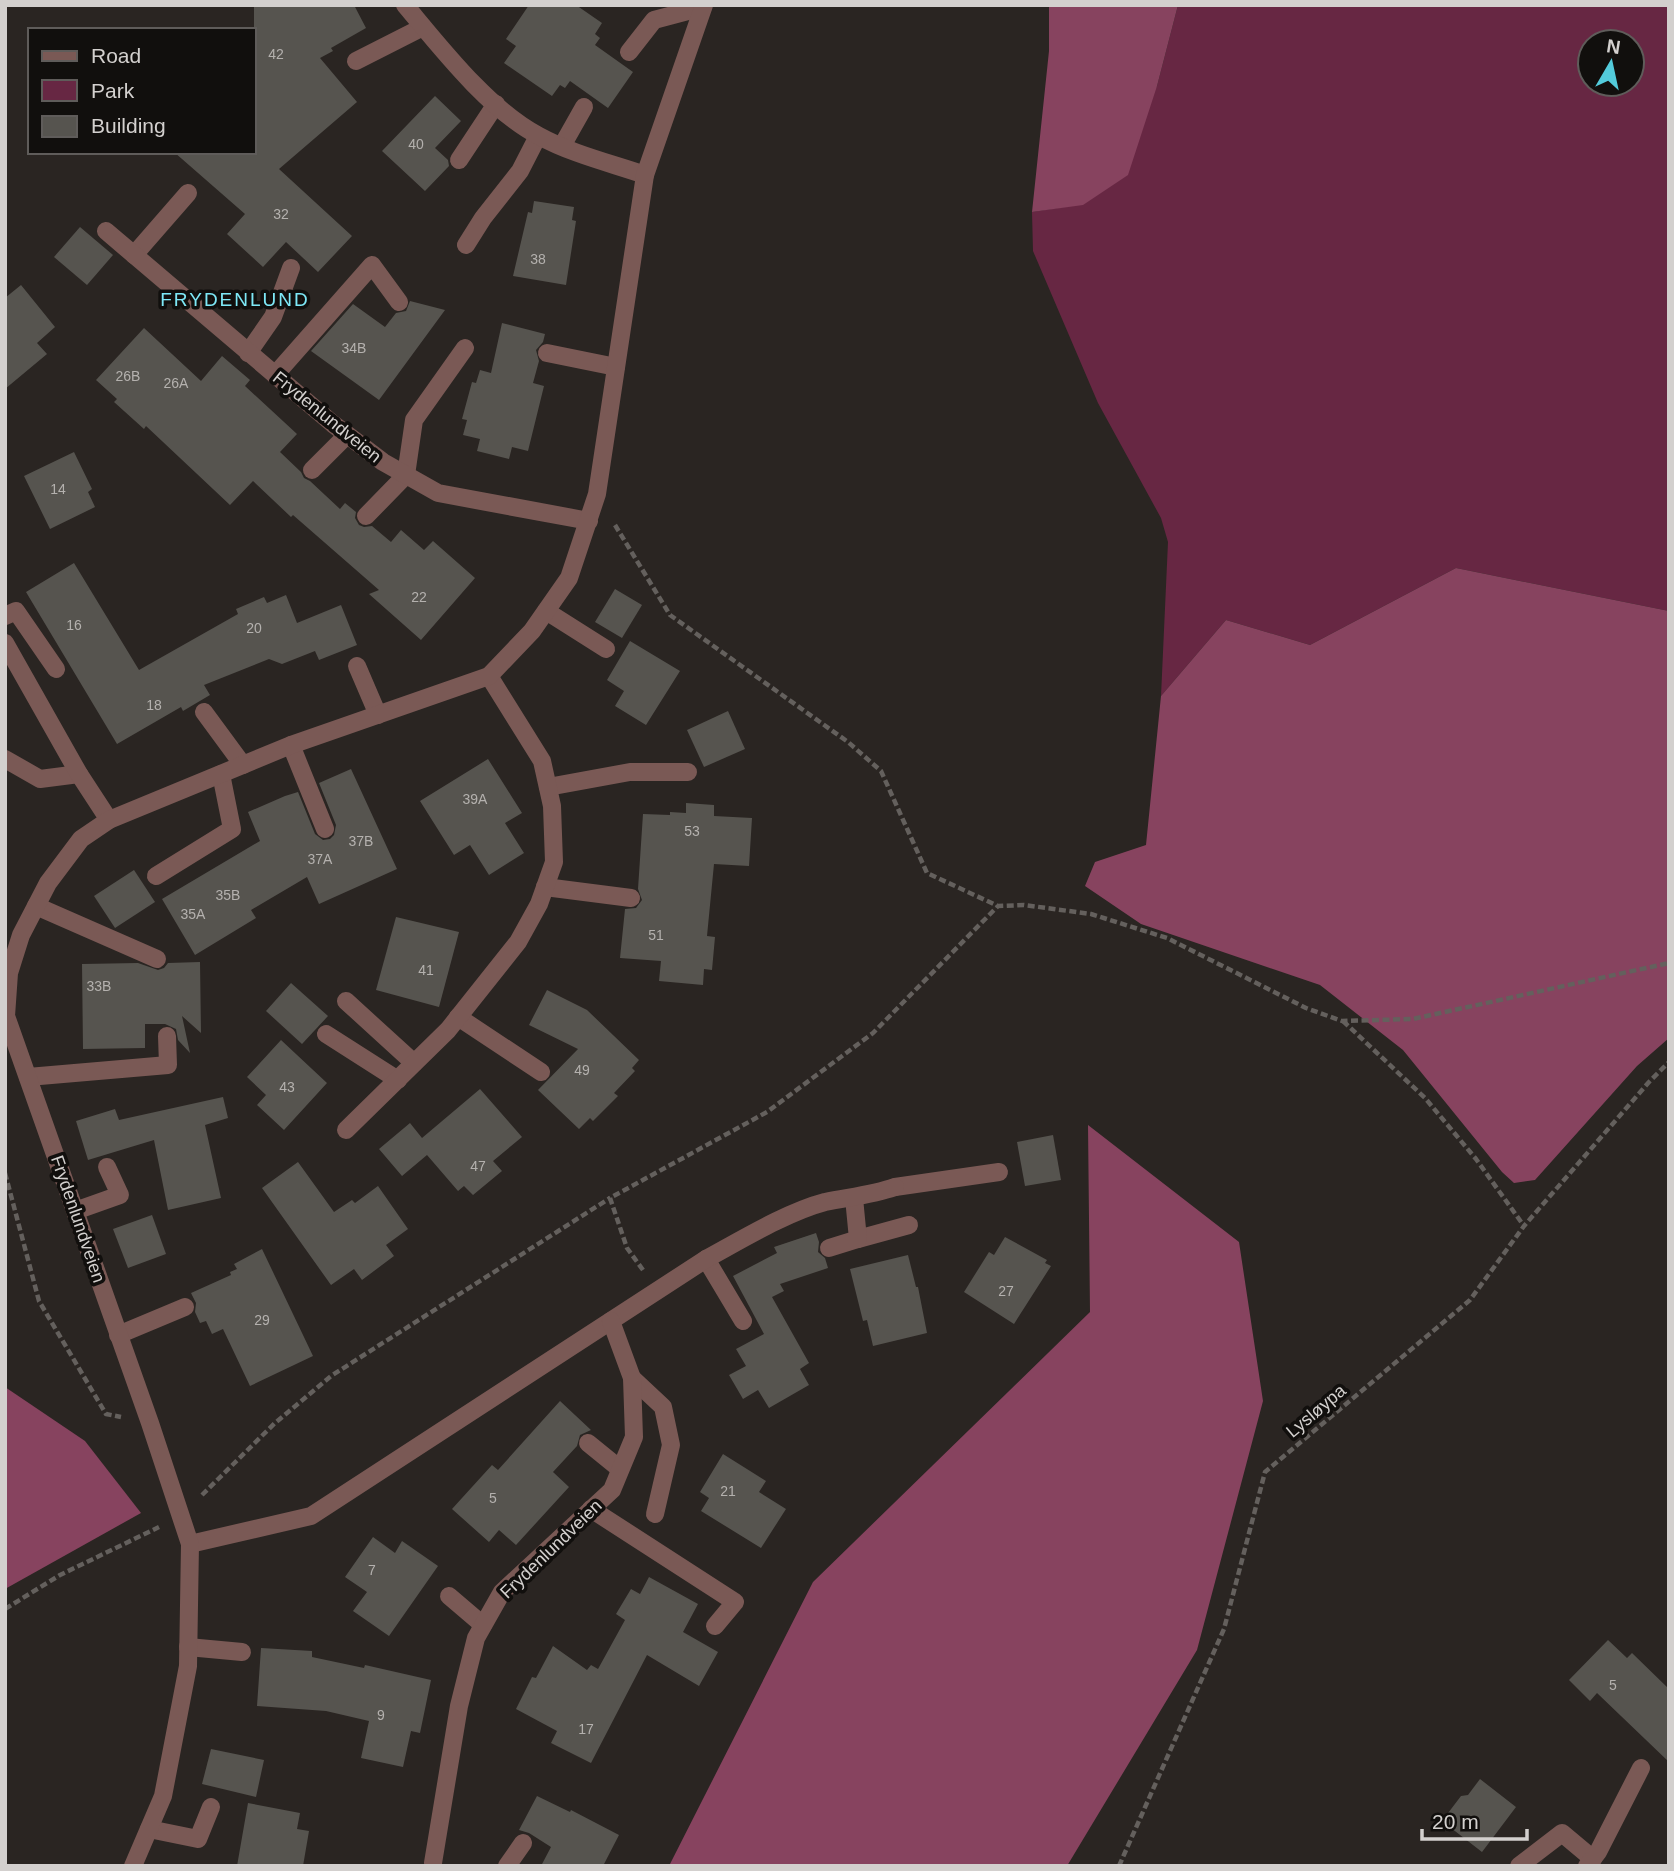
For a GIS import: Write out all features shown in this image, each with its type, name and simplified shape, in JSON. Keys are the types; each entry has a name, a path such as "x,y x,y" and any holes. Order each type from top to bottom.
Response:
{"street":[{"path":"405,5 496,104 538,136 645,175"},
{"path":"629,51 654,20 703,6"},
{"name":"Frydenlundveien","path":"134,1866 163,1796 188,1666 190,1544 28,1077 13,1057 6,1016 9,973 21,935 48,883 81,839 109,820 291,746 488,676 532,631 569,578 597,494 645,175 703,6"},
{"path":"356,61 423,27"},
{"path":"459,160 496,104"},
{"path":"562,146 584,107"},
{"path":"466,245 483,218 520,171 538,136"},
{"path":"134,255 188,192"},
{"name":"Frydenlundveien","path":"106,231 248,353 383,462 438,493 589,521"},
{"path":"275,375 372,265 399,302"},
{"path":"248,353 273,317 291,268"},
{"path":"366,516 407,475 414,420 465,348"},
{"path":"547,354 616,367"},
{"path":"312,470 347,435"},
{"path":"5,617 16,611 55,669"},
{"path":"546,611 606,649"},
{"path":"8,653 109,820"},
{"path":"356,666 379,715"},
{"path":"346,1130 458,1017 518,942 539,904 554,862 552,806 542,761 488,676"},
{"path":"204,712 243,765"},
{"path":"291,746 325,829"},
{"path":"5,759 40,779 79,774"},
{"path":"548,787 630,772 688,772"},
{"path":"156,876 232,829 221,774"},
{"path":"545,887 631,898"},
{"path":"36,906 157,958"},
{"path":"346,1001 414,1063"},
{"path":"458,1017 541,1072"},
{"path":"326,1034 398,1080"},
{"path":"28,1077 168,1065 167,1036"},
{"path":"75,1211 120,1195 107,1167"},
{"path":"190,1544 311,1516 657,1290 762,1228 823,1203 895,1187 999,1172"},
{"path":"854,1198 858,1240"},
{"path":"829,1248 909,1225"},
{"path":"706,1259 743,1321"},
{"path":"118,1335 185,1307"},
{"name":"Frydenlundveien","path":"434,1865 459,1706 476,1638 502,1592 612,1489 634,1437 632,1378 611,1321"},
{"path":"632,1378 663,1407 671,1446 655,1514"},
{"path":"587,1443 620,1469"},
{"path":"591,1509 735,1602 715,1626"},
{"path":"449,1596 483,1625"},
{"path":"188,1647 242,1652"},
{"path":"1519,1866 1562,1833 1590,1862 1641,1768"},
{"path":"149,1829 198,1839 211,1807"},
{"path":"507,1866 523,1843"}],"path":[{"path":"597,494 670,615 848,742 881,771 927,873 998,906 1024,905 1091,914 1167,938 1306,1009 1342,1021 1413,1019 1669,963"},
{"path":"5,1609 60,1575 182,1516 275,1423 331,1376 610,1198 767,1112 873,1033 998,906"},
{"path":"1342,1021 1425,1098 1476,1159 1524,1226"},
{"name":"Lysløypa","path":"1119,1866 1223,1629 1265,1472 1470,1300 1524,1226 1669,1062"},
{"path":"5,1173 39,1301 106,1414 149,1423"},
{"path":"610,1198 627,1248 657,1290"}],"green space":[{"path":"1178,5 1669,5 1669,611 1456,568 1310,645 1226,620 1161,696 1168,542 1161,518 1098,403 1033,251 1032,212 1083,204 1157,86"}],"shaded area":[{"path":"1049,5 1178,5 1157,86 1128,175 1083,205 1032,212 1049,51"},
{"path":"1456,568 1669,611 1669,1038 1637,1066 1535,1180 1514,1183 1502,1172 1403,1050 1320,985 1141,924 1085,886 1095,862 1146,845 1161,696 1226,620 1310,645"},
{"path":"1088,1125 1239,1242 1263,1401 1197,1650 1067,1866 669,1866 813,1582 1090,1312"},
{"path":"5,1387 85,1441 141,1513 5,1589"}],"building":[{"path":"254,5 354,5 366,28 331,48 333,51 320,58 357,102 279,169 352,236 318,272 286,242 263,267 227,234 245,214 176,154 256,154"},
{"path":"529,5 576,5 602,23 595,34 600,38 595,45 633,72 608,108 570,81 565,88 560,85 552,96 504,63 516,46 506,39"},
{"path":"435,96 461,121 435,148 448,160 449,166 425,191 382,151"},
{"path":"534,201 574,207 572,220 576,221 566,285 513,276 528,212 532,213"},
{"path":"80,227 113,255 87,285 54,257"},
{"path":"21,285 55,327 37,343 47,354 5,389 5,298"},
{"path":"410,301 445,310 379,400 311,351 353,304 385,327 396,313 406,311"},
{"path":"502,323 545,334 543,342 536,350 539,361 533,383 544,386 528,451 512,447 509,459 477,451 480,439 463,435 467,420 462,419 472,382 476,383 480,370 491,373"},
{"path":"144,328 201,381 222,356 250,380 245,386 297,434 280,452 304,478 340,509 345,503 356,512 355,518 359,525 372,526 391,542 401,530 424,550 433,541 475,578 421,640 369,594 379,590 293,515 291,517 253,481 230,505 146,426 144,429 114,402 117,399 96,380"},
{"path":"74,452 92,489 88,492 95,507 50,529 24,476"},
{"path":"74,563 139,670 238,614 236,609 264,597 267,603 286,595 297,623 341,605 357,645 319,660 315,651 282,664 269,659 204,685 210,695 183,711 181,707 117,744 26,592"},
{"path":"615,589 642,605 622,638 595,622"},
{"path":"630,641 680,671 646,725 615,706 624,691 607,680"},
{"path":"728,711 745,749 704,767 687,730"},
{"path":"488,759 522,813 505,823 524,853 489,875 470,845 454,855 420,801"},
{"path":"351,769 397,869 319,904 307,877 251,910 256,918 195,955 162,899 260,841 248,812 285,796 298,792 315,834 323,840 330,839 334,835 336,825 319,783"},
{"path":"686,803 714,805 714,816 752,818 749,866 714,864 707,936 715,937 712,970 704,969 703,985 659,981 661,961 620,958 625,909 636,908 642,900 638,889 643,814 686,813"},
{"path":"134,870 155,902 115,928 94,896"},
{"path":"396,917 459,932 439,1007 376,990"},
{"path":"200,962 201,1033 182,1016 190,1053 178,1040 176,1029 165,1024 145,1024 145,1048 83,1049 82,964 138,963 158,970 168,963"},
{"path":"291,983 328,1016 302,1044 266,1011"},
{"path":"547,990 587,1010 639,1060 632,1068 635,1071 614,1093 618,1096 593,1121 590,1118 579,1129 538,1090 578,1049 529,1025"},
{"path":"281,1040 327,1083 284,1130 257,1105 266,1095 247,1077"},
{"path":"480,1089 522,1137 493,1161 502,1171 473,1195 464,1186 458,1191 427,1155 402,1176 379,1149 410,1123 422,1138"},
{"path":"223,1097 228,1118 205,1125 221,1198 168,1210 154,1140 88,1160 76,1121 115,1109 119,1120"},
{"path":"1053,1135 1061,1180 1025,1186 1017,1142"},
{"path":"298,1162 334,1212 352,1200 355,1203 378,1186 408,1229 386,1245 394,1256 362,1280 354,1269 331,1285 262,1188"},
{"path":"152,1215 166,1254 128,1268 113,1229"},
{"path":"816,1233 818,1252 825,1258 828,1268 780,1284 784,1291 772,1297 809,1363 800,1369 809,1385 769,1408 758,1390 743,1399 729,1375 746,1366 736,1349 764,1334 733,1276 777,1253 774,1247"},
{"path":"1005,1237 1047,1260 1045,1263 1051,1266 1014,1324 964,1292 989,1252 994,1255"},
{"path":"262,1249 313,1356 250,1386 223,1329 212,1334 206,1321 200,1323 191,1293 231,1275 230,1272 237,1269 234,1264"},
{"path":"908,1255 918,1287 927,1333 873,1346 867,1320 863,1321 850,1269"},
{"path":"560,1401 591,1430 580,1435 577,1446 553,1472 569,1487 516,1545 499,1530 489,1542 452,1509 492,1465 498,1470"},
{"path":"723,1454 766,1481 759,1492 786,1509 761,1548 701,1511 709,1498 700,1492"},
{"path":"373,1537 395,1553 402,1541 438,1566 389,1636 353,1611 367,1592 345,1577"},
{"path":"649,1577 698,1604 683,1632 718,1652 699,1686 647,1655 591,1763 551,1743 557,1731 516,1709 532,1677 536,1678 553,1646 587,1670 591,1665 598,1669 625,1620 616,1614 631,1589 640,1594"},
{"path":"1608,1640 1627,1658 1632,1653 1669,1689 1669,1762 1597,1693 1590,1701 1569,1680"},
{"path":"261,1648 312,1651 312,1657 364,1668 365,1665 431,1680 420,1733 411,1731 403,1767 361,1758 369,1721 326,1711 257,1706"},
{"path":"211,1749 264,1760 256,1797 202,1784"},
{"path":"1480,1779 1516,1807 1482,1852 1442,1821 1461,1796 1468,1795"},
{"path":"537,1796 619,1835 603,1866 541,1866 551,1847 519,1830"},
{"path":"248,1803 300,1813 297,1829 309,1831 303,1866 237,1866"}],"district":[{"name":"FRYDENLUND","path":"235,299"}]}
